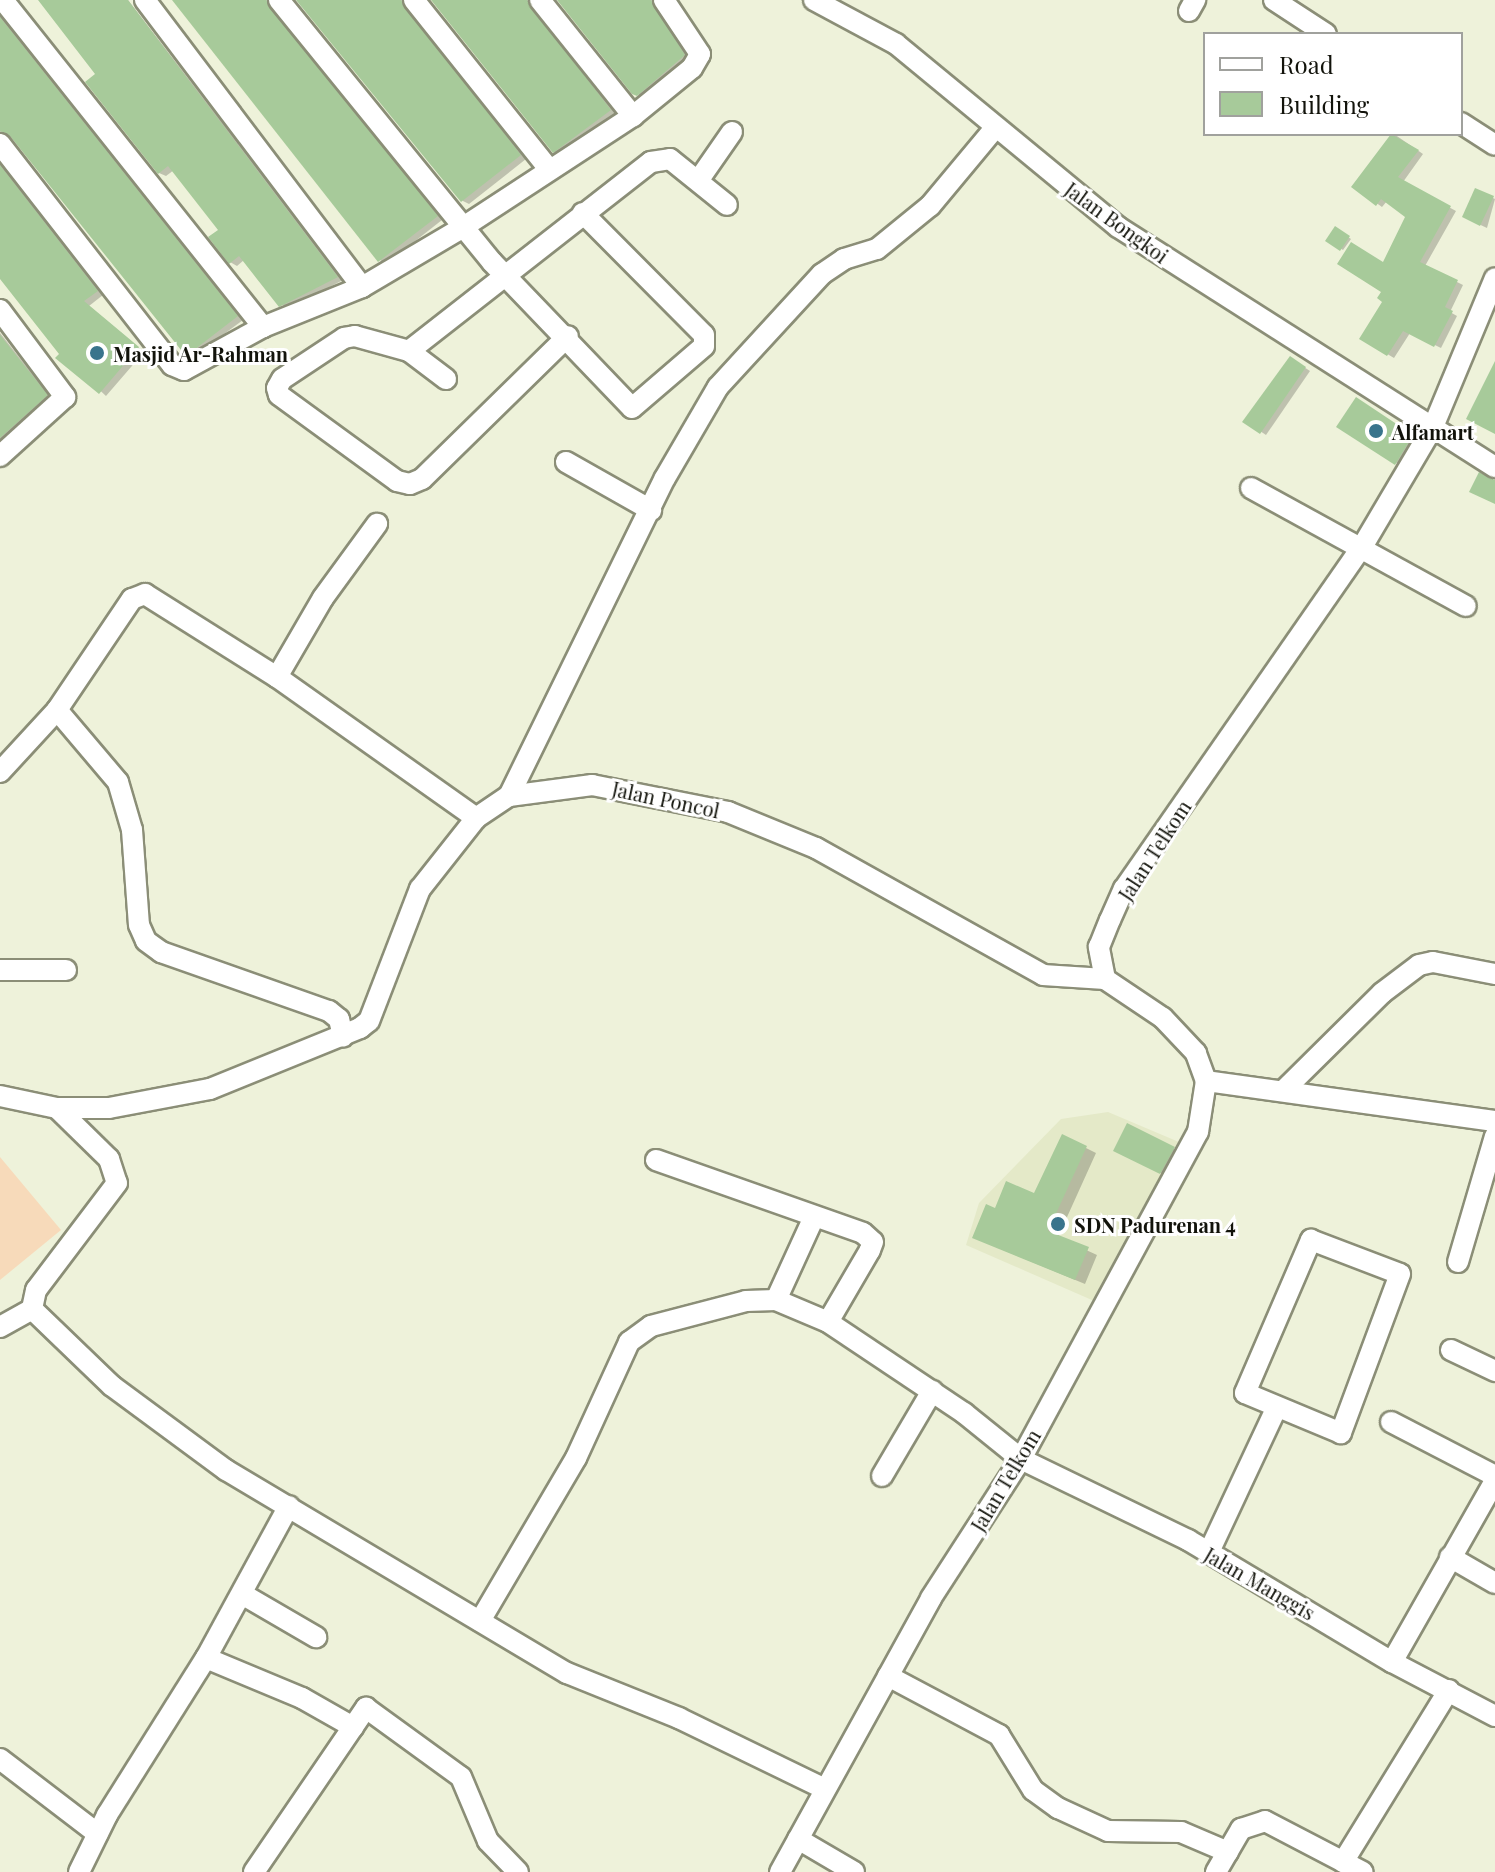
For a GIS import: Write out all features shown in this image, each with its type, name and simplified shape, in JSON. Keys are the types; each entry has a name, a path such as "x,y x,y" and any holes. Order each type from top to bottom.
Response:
{"street":[{"path":"3,0 263,327"},
{"path":"145,0 362,287"},
{"path":"279,0 499,269 568,336 632,408 705,341 583,213"},
{"path":"414,0 548,168"},
{"path":"540,0 633,116"},
{"path":"0,144 176,368 184,370 263,327 362,287 468,231 548,168 633,116 692,68 700,54 664,0"},
{"name":"Jalan Bongkoi","path":"814,0 896,44 1118,227 1495,467"},
{"path":"1274,0 1323,32"},
{"path":"1463,124 1495,145"},
{"path":"509,796 651,510 718,387 822,274 844,259 877,249 930,206 995,128"},
{"path":"700,178 732,132"},
{"path":"409,351 499,269 661,158 700,178 727,205"},
{"name":"Jalan Telkom","path":"1105,979 1099,947 1124,889 1362,547 1433,427 1495,278"},
{"path":"0,310 65,397 0,456"},
{"path":"446,379 409,351 369,337 344,338 282,379 279,395 397,481 410,484 422,479 568,336"},
{"path":"566,462 651,510"},
{"path":"1251,488 1466,606"},
{"path":"277,677 323,598 377,524"},
{"path":"0,772 57,710 132,599 145,594 277,677 476,818"},
{"path":"57,710 118,782 129,811 139,925 146,941 161,952 329,1011 339,1019 343,1037"},
{"name":"Jalan Poncol","path":"0,1096 57,1108 109,1108 210,1089 343,1037 369,1021 420,889 476,818 509,796 592,785 728,812 831,856 1043,975 1105,979"},
{"path":"1286,1088 1382,993 1419,965 1433,962 1495,974"},
{"path":"0,970 66,970"},
{"path":"1105,979 1163,1018 1196,1053 1206,1081 1286,1088 1495,1121"},
{"name":"Jalan Telkom","path":"780,1872 888,1676 1021,1459 1175,1180 1198,1132 1206,1081"},
{"path":"0,1327 32,1309 36,1290 117,1183 109,1159 57,1108"},
{"path":"1458,1262 1495,1136"},
{"path":"656,1160 863,1233 873,1242 828,1322"},
{"path":"480,1621 576,1458 629,1342 651,1326 746,1301 776,1300 814,1217"},
{"path":"1311,1240 1400,1274 1341,1433 1277,1407 1245,1393 1311,1240"},
{"name":"Jalan Manggis","path":"776,1300 828,1322 932,1391 1021,1459 1209,1552 1392,1662 1495,1716"},
{"path":"32,1309 170,1432 289,1506 567,1673 679,1718 825,1789"},
{"path":"1451,1350 1495,1371"},
{"path":"882,1476 932,1391"},
{"path":"1209,1552 1277,1407"},
{"path":"1391,1422 1495,1478 1450,1557 1424,1612 1392,1662"},
{"path":"79,1872 98,1834 206,1658 289,1506"},
{"path":"1450,1557 1495,1583"},
{"path":"242,1594 316,1637"},
{"path":"206,1658 302,1698 353,1727"},
{"path":"888,1676 999,1735 1033,1790 1058,1808 1108,1831 1181,1832 1228,1852"},
{"path":"1343,1862 1449,1690"},
{"path":"254,1872 353,1727 362,1709 369,1708 461,1777 488,1841 518,1872"},
{"path":"0,1759 98,1834"},
{"path":"1216,1872 1241,1829 1265,1821 1363,1872"},
{"path":"798,1839 854,1872"}],"shaded area":[{"name":"SDN Padurenan 4","path":"1108,1112 1186,1145 1101,1304 966,1245 979,1203 1061,1119"},
{"path":"0,1157 61,1230 0,1280"}],"building":[{"path":"38,0 128,0 338,277 279,307 239,256 229,264 208,237 218,230 168,166 158,174 85,82 95,74"},
{"path":"172,0 266,0 438,216 378,262"},
{"path":"296,0 401,0 521,155 461,202"},
{"path":"431,0 527,0 611,110 553,153"},
{"path":"557,0 651,0 685,55 637,96 632,94"},
{"path":"0,17 238,316 194,350 185,355 10,136 0,131"},
{"path":"1389,136 1394,136 1419,150 1398,177 1451,206 1420,262 1458,280 1445,307 1453,311 1434,347 1403,331 1387,356 1359,339 1382,302 1377,298 1381,292 1337,264 1351,242 1383,262 1405,217 1381,199 1376,206 1351,187"},
{"path":"0,165 98,291 84,301 139,347 99,394 55,358 59,354 0,279"},
{"path":"1475,188 1494,196 1480,226 1462,217"},
{"path":"1335,226 1350,236 1340,251 1325,241"},
{"path":"0,335 48,395 0,438"},
{"path":"1290,356 1306,367 1260,434 1242,422"},
{"path":"1495,361 1495,434 1466,419"},
{"name":"Alfamart","path":"1356,397 1413,435 1395,465 1336,427"},
{"path":"1479,472 1495,480 1495,504 1469,492"},
{"path":"1127,1123 1175,1147 1160,1174 1113,1151"},
{"path":"1062,1134 1087,1146 1048,1231 1089,1247 1075,1280 972,1238 986,1204 995,1208 1006,1181 1034,1193"}],"place":[{"name":"Masjid Ar-Rahman","path":"97,353"},
{"name":"Alfamart","path":"1376,431"},
{"name":"SDN Padurenan 4","path":"1058,1224"}]}
